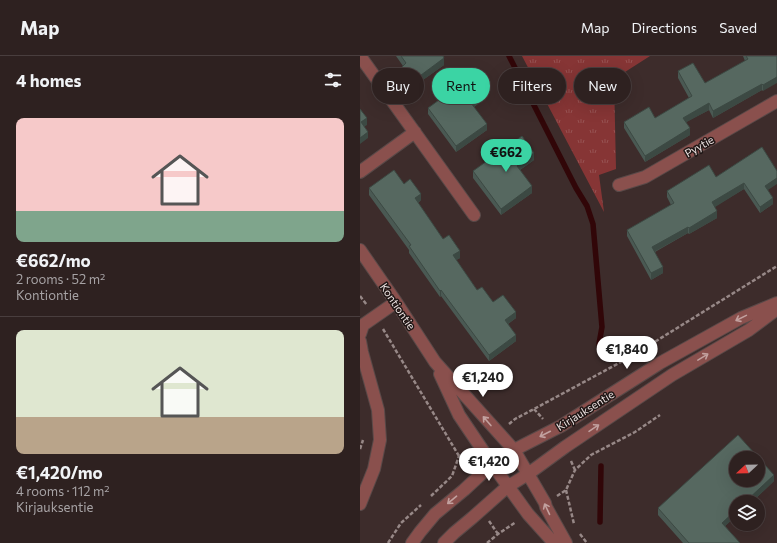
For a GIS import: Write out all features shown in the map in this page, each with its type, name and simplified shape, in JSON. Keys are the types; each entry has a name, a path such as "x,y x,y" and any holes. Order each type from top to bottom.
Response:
{"street":[{"path":"360,56 474,215"},
{"name":"Pyytie","path":"619,185 645,177 777,101"},
{"path":"360,172 415,132"},
{"name":"Kontiontie","path":"360,250 435,362 459,414 480,447 528,514 554,543"},
{"path":"360,334 363,325 396,302"},
{"name":"Kirjauksentie","path":"412,543 435,514 492,464 514,450 561,426 660,363 741,318 777,302"},
{"name":"Kirjauksentie","path":"444,543 454,532 472,518 507,486 528,474 565,447 672,376 749,330 777,309"},
{"path":"360,341 378,410 380,440 374,469 360,504"},
{"name":"Kontiontie","path":"435,362 514,450 566,543"}],"path":[{"path":"498,433 515,419 632,356 777,266"},
{"path":"360,296 375,316 459,456 480,447"},
{"path":"575,470 591,454 635,432 660,415"},
{"path":"566,490 575,527"},
{"path":"579,532 586,543"},
{"path":"487,543 498,534"}],"green space":[{"path":"522,56 650,56 631,68 574,68 574,104 615,104 616,169 599,175 604,212 547,104 566,104 566,68 528,68"}],"building":[{"path":"401,56 443,56 444,58 424,73 424,68 403,68 402,67 406,63"},
{"path":"746,56 777,56 777,77 713,111 709,103 683,118 690,128 645,156 624,122 649,107 655,118 692,96 678,71 693,63 705,83 748,59"},
{"path":"433,104 472,104 487,124 456,146 428,108"},
{"path":"360,109 367,118 361,122 368,132 360,138"},
{"path":"522,136 534,153 517,166 532,186 501,209 473,171"},
{"path":"762,147 777,171 777,178 765,186 773,198 760,207 744,183 712,202 717,211 689,228 688,227 652,247 663,267 651,273 627,230 674,203 667,191 709,165 716,177"},
{"path":"394,170 404,184 410,179 421,194 415,198 443,239 449,235 460,251 453,255 477,290 482,287 493,302 503,295 516,312 505,320 516,335 489,355 441,290 440,291 409,246 411,245 369,188"},
{"path":"738,435 752,451 729,451 729,487 761,487 753,495 729,495 729,516 722,523 740,543 689,543 658,508"},
{"path":"765,465 774,475 765,483"}],"waterway":[{"path":"509,56 576,188 587,206 593,224 602,327 599,344"},
{"path":"600,522 601,466"}]}
